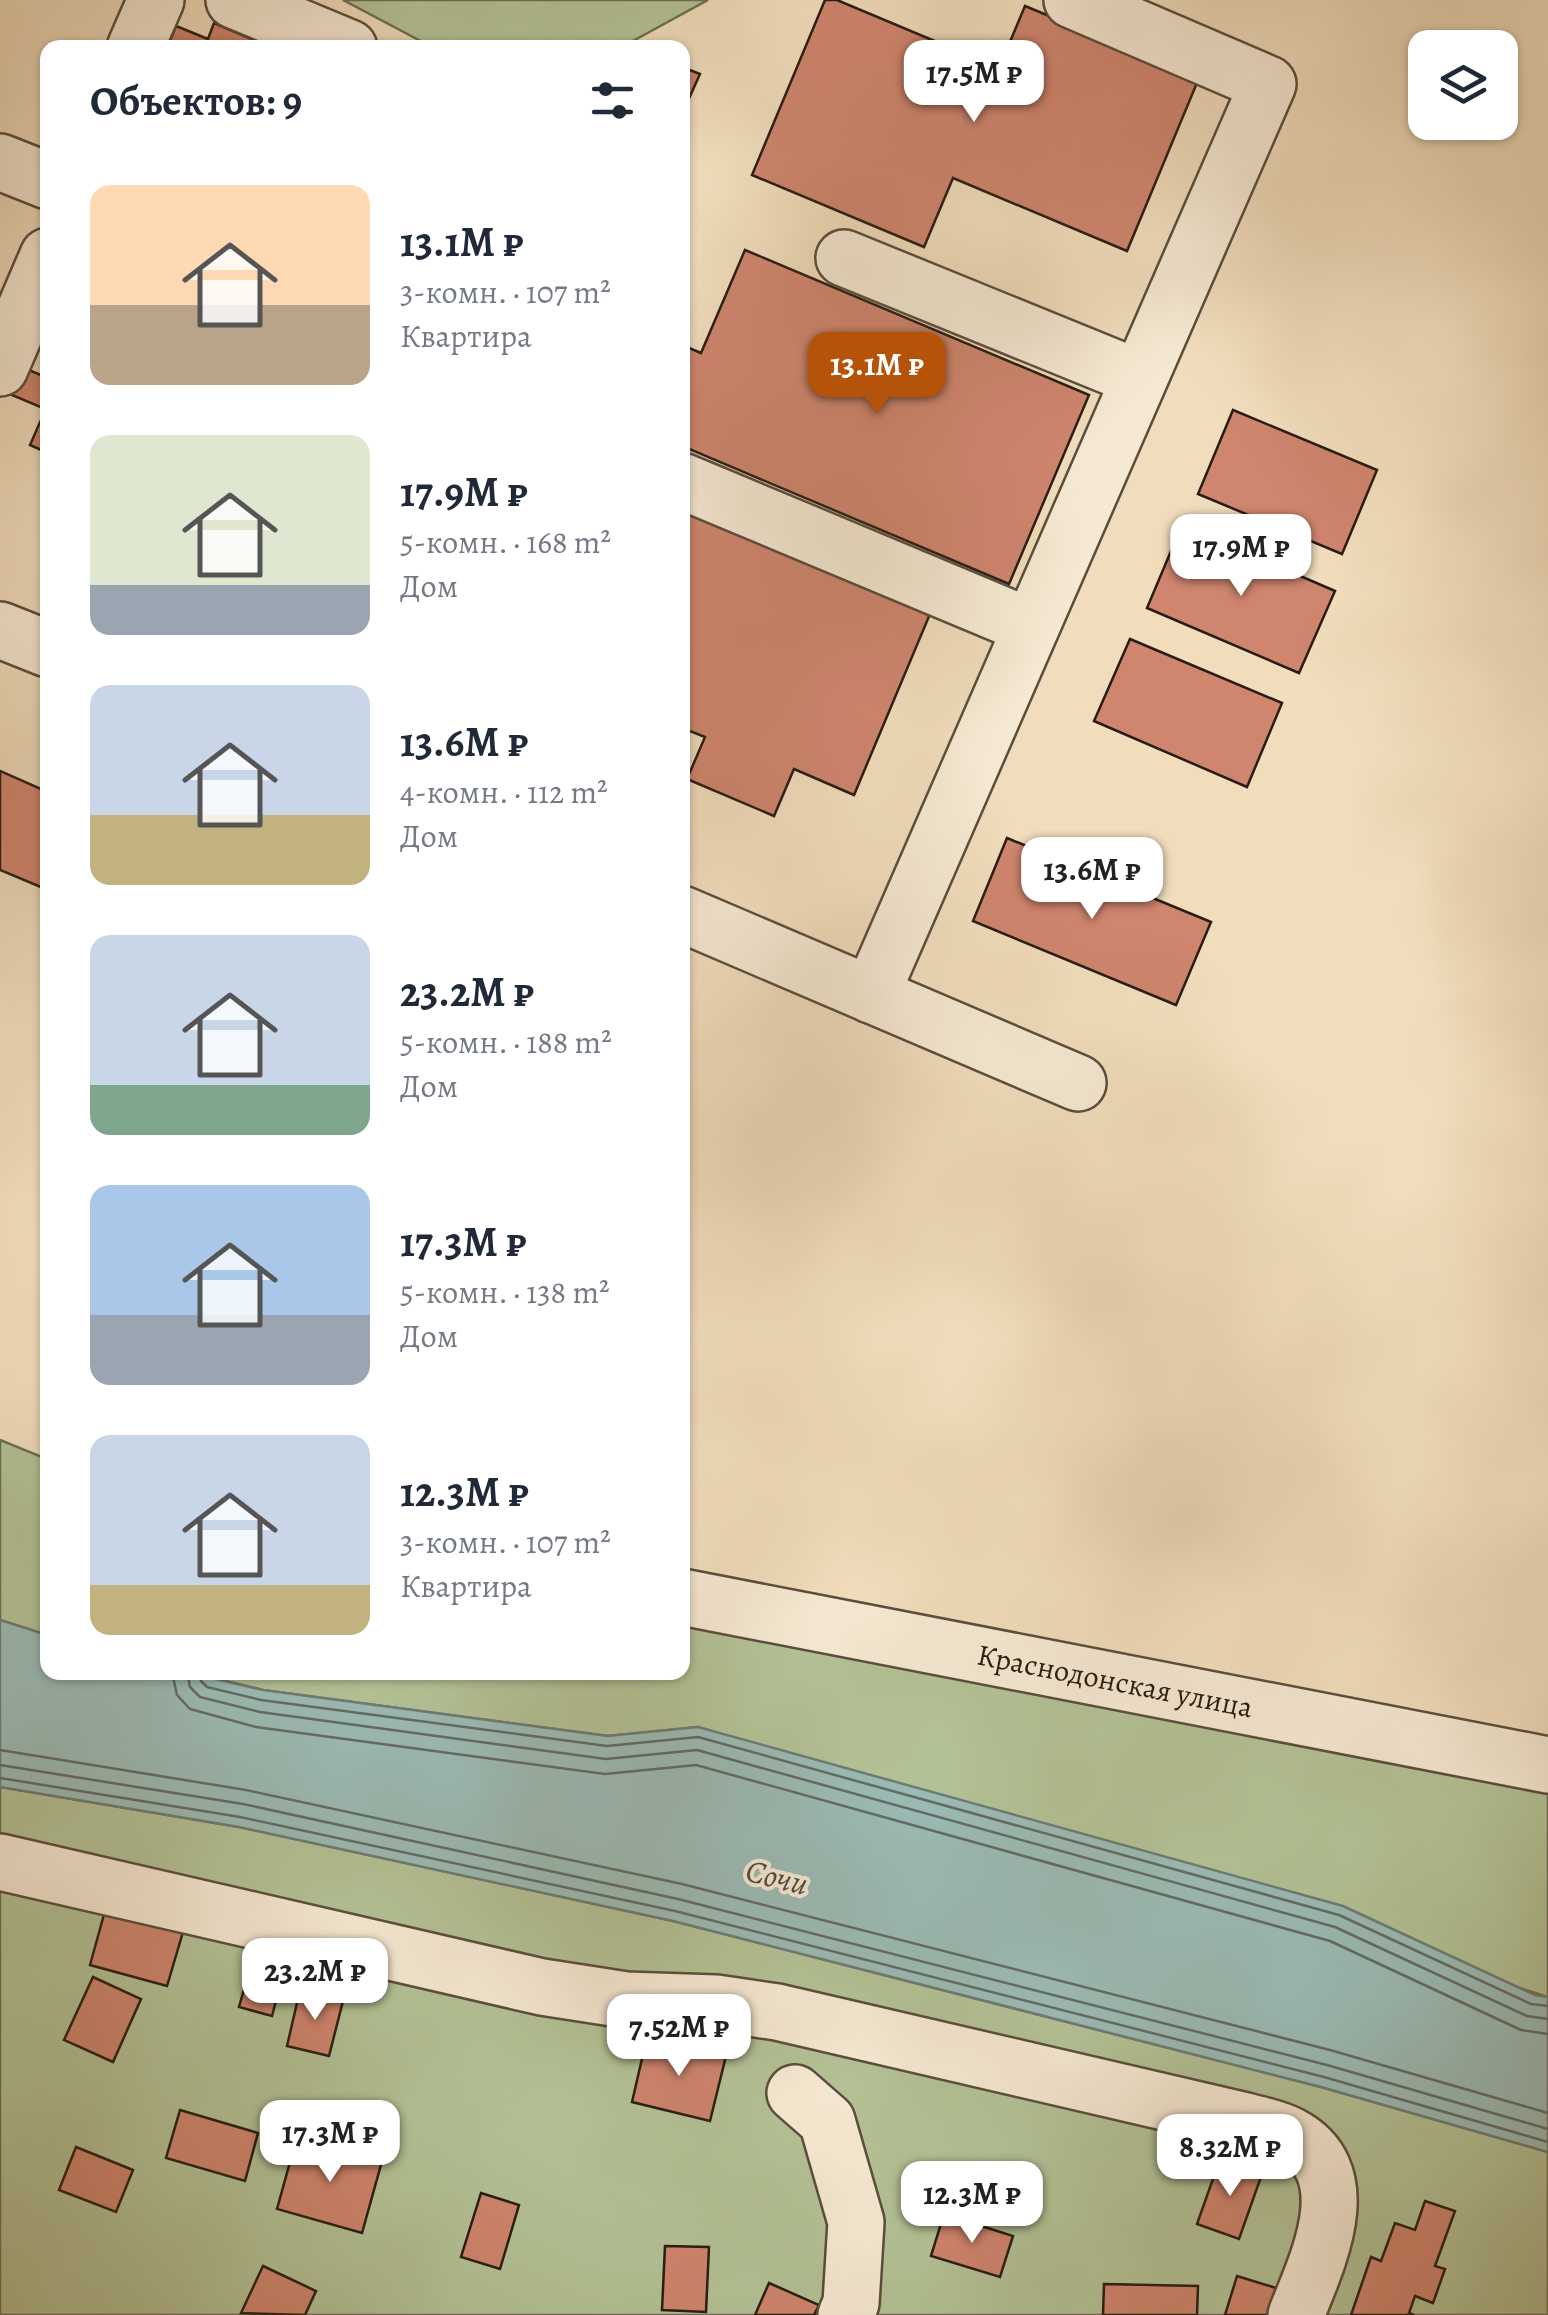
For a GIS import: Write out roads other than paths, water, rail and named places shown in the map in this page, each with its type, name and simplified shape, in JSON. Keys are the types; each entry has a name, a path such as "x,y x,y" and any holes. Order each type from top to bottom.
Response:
{"street":[{"path":"139,40 156,0"},
{"path":"234,0 329,40"},
{"path":"870,995 1268,84 1072,0"},
{"path":"0,162 40,178"},
{"path":"844,258 1139,378"},
{"path":"0,368 29,265"},
{"path":"690,485 1031,627"},
{"path":"0,630 40,647"},
{"path":"690,917 1078,1083"},
{"name":"Краснодонская улица","path":"690,1599 1548,1765"},
{"path":"0,1862 542,1987 626,2000 716,2003 777,2012 1246,2120 1292,2136 1324,2164 1331,2210 1320,2256 1296,2315"},
{"path":"794,2093 827,2121 856,2222 851,2303 846,2315"}],"water":[{"name":"Сочи","path":"0,1620 40,1633 40,1680 221,1680 263,1690 608,1736 698,1727 1343,1906 1535,1995 1548,1997 1548,2152 1321,2087 673,1921 239,1827 0,1787"}]}
